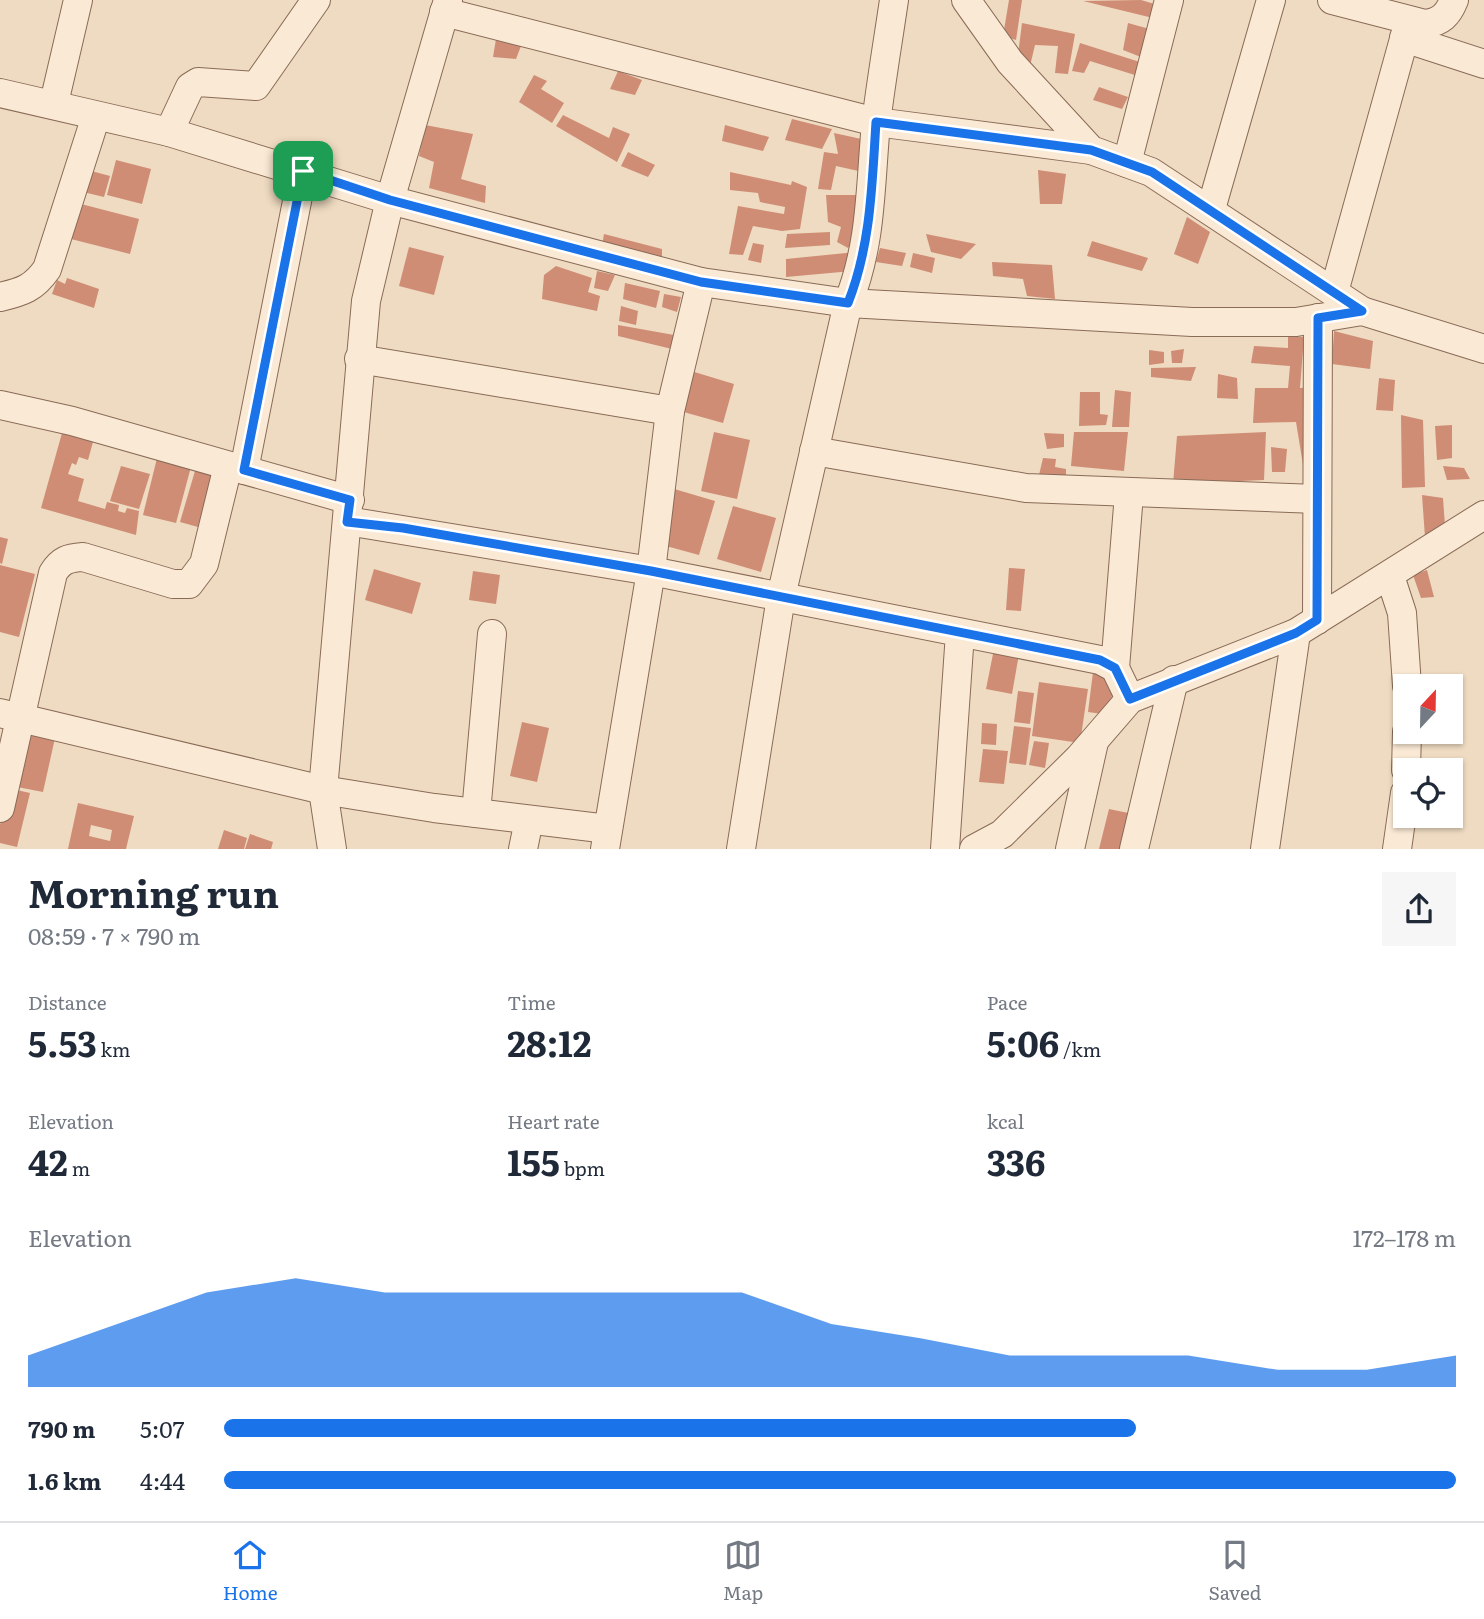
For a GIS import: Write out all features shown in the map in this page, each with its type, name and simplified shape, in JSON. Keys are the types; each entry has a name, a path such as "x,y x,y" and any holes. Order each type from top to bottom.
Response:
{"street":[{"path":"54,103 78,0"},
{"path":"169,132 190,87 198,82 256,86 316,0"},
{"path":"741,849 781,597 848,303 863,257 876,122 894,0"},
{"path":"967,0 1010,62 1091,150"},
{"path":"1127,163 1170,0"},
{"path":"1211,209 1270,0"},
{"path":"1332,0 1484,64"},
{"path":"1407,30 1437,23 1449,12 1454,0"},
{"path":"332,849 323,790 366,300 390,200 446,6 876,122 1091,150 1152,172 1362,311 1484,349"},
{"path":"1334,292 1407,30"},
{"path":"0,93 54,103 96,116 169,132 303,171 390,200 701,282 848,303 1192,322 1297,322 1362,311"},
{"path":"0,297 25,291 37,284 47,269 96,116"},
{"path":"0,808 10,715 53,573 59,563 68,558 83,557 173,584 189,584 204,564 236,468 303,171"},
{"path":"10,715 323,790 529,820 607,839 651,571 670,411 701,282"},
{"path":"1265,849 1306,626 1317,499 1318,318"},
{"path":"359,359 670,411"},
{"path":"0,405 72,421 236,468 348,511 403,528 651,571 1100,660 1115,668"},
{"path":"814,450 1026,488 1129,494 1317,499"},
{"path":"1129,494 1115,668 1130,699"},
{"path":"974,849 1002,834 1130,699 1306,626 1484,515"},
{"path":"1390,576 1402,613 1407,674"},
{"path":"945,849 960,633"},
{"path":"476,813 492,634"},
{"path":"1134,849 1174,680"},
{"path":"1070,849 1094,740"},
{"path":"523,849 529,820"},
{"path":"1398,849 1401,828"}],"building":[{"path":"1009,0 1022,0 1016,40 1003,36"},
{"path":"1141,0 1158,5 1153,18 1083,1"},
{"path":"1022,23 1075,34 1068,74 1055,73 1058,46 1035,45 1030,66 1017,63"},
{"path":"1128,23 1153,30 1146,59 1123,50"},
{"path":"496,39 521,46 516,59 493,57"},
{"path":"1080,43 1143,63 1138,76 1090,61 1084,73 1072,71"},
{"path":"618,71 642,80 635,95 610,89"},
{"path":"534,75 547,81 541,89 564,103 552,123 519,102"},
{"path":"1099,87 1128,97 1122,109 1093,100"},
{"path":"563,115 609,138 613,127 630,134 617,162 556,126"},
{"path":"792,119 832,129 822,149 785,140"},
{"path":"425,125 473,134 461,179 486,186 485,203 429,188 434,162 419,156"},
{"path":"725,125 769,137 763,151 722,141"},
{"path":"834,133 866,140 863,172 836,166 831,190 818,189 824,152 838,154"},
{"path":"628,152 655,165 648,177 621,166"},
{"path":"116,160 151,169 142,204 107,195"},
{"path":"84,169 110,176 104,197 79,191"},
{"path":"1038,170 1066,174 1062,204 1040,204"},
{"path":"730,172 791,185 792,181 807,187 800,229 782,231 753,226 743,255 729,254 738,206 784,214 785,207 760,202 758,193 730,190"},
{"path":"826,195 863,195 853,242 848,248 837,242 841,227 828,222"},
{"path":"81,204 139,219 130,254 71,239"},
{"path":"1187,217 1210,232 1198,264 1174,254"},
{"path":"830,232 830,245 785,248 787,234"},
{"path":"604,234 662,249 662,261 602,246"},
{"path":"926,234 976,244 961,259 931,252"},
{"path":"1092,241 1148,258 1142,271 1087,256"},
{"path":"753,243 764,245 761,263 748,260"},
{"path":"409,247 444,256 434,295 399,286"},
{"path":"880,248 906,253 902,266 876,262"},
{"path":"856,252 852,271 786,277 786,259"},
{"path":"913,253 935,258 932,273 910,267"},
{"path":"992,262 1052,265 1055,299 1027,296 1023,279 993,276"},
{"path":"556,266 592,278 588,292 600,296 597,311 542,299 544,275"},
{"path":"597,271 615,275 608,291 594,288"},
{"path":"67,278 99,289 94,308 52,294 57,280 65,284"},
{"path":"625,283 660,291 656,308 623,299"},
{"path":"664,294 681,297 677,312 662,307"},
{"path":"621,306 638,311 636,325 619,321"},
{"path":"618,325 674,335 672,349 618,336"},
{"path":"1334,331 1373,341 1370,369 1332,364"},
{"path":"1288,336 1304,337 1300,388 1312,387 1305,477 1296,422 1253,423 1255,388 1288,388 1290,366 1251,363 1254,346 1288,348"},
{"path":"1184,349 1182,363 1172,363 1171,351"},
{"path":"1149,350 1164,352 1164,363 1149,365"},
{"path":"1196,367 1191,381 1151,377 1151,368"},
{"path":"691,371 734,384 723,423 680,411"},
{"path":"1218,374 1237,378 1238,399 1217,398"},
{"path":"1379,378 1395,380 1393,411 1376,410"},
{"path":"1115,390 1131,392 1129,427 1112,427"},
{"path":"1080,392 1100,392 1100,414 1108,415 1106,425 1079,426"},
{"path":"1401,415 1423,420 1425,487 1402,488"},
{"path":"1452,425 1452,458 1437,460 1435,426"},
{"path":"714,432 750,440 737,499 701,491"},
{"path":"1074,432 1128,432 1124,471 1071,466"},
{"path":"1266,432 1264,480 1173,484 1177,436"},
{"path":"62,433 93,442 88,460 79,457 76,465 72,463 68,474 84,479 78,501 105,509 107,502 119,505 118,511 125,513 127,508 139,511 136,535 41,508"},
{"path":"1044,433 1064,434 1064,447 1047,449"},
{"path":"1271,447 1287,449 1285,472 1272,472"},
{"path":"158,454 192,463 176,523 143,515"},
{"path":"1043,458 1056,459 1055,467 1066,469 1066,477 1039,475"},
{"path":"197,464 214,469 198,527 180,522"},
{"path":"121,466 150,474 139,509 110,501"},
{"path":"1443,466 1464,468 1470,479 1447,480"},
{"path":"671,488 715,501 699,555 655,543"},
{"path":"1422,495 1443,498 1445,526 1425,537"},
{"path":"733,506 776,518 761,572 717,559"},
{"path":"0,537 8,539 2,564 0,563"},
{"path":"0,565 35,574 19,637 0,632"},
{"path":"1009,568 1025,569 1021,611 1006,610"},
{"path":"374,569 421,583 412,614 365,600"},
{"path":"1427,570 1434,597 1421,598 1413,575"},
{"path":"473,571 500,575 496,604 469,600"},
{"path":"994,649 1019,654 1012,694 986,689"},
{"path":"1093,672 1114,675 1110,715 1088,712"},
{"path":"1039,682 1088,689 1080,743 1032,736"},
{"path":"1018,691 1034,693 1030,724 1014,722"},
{"path":"522,722 549,728 537,782 510,776"},
{"path":"982,723 997,724 996,745 981,744"},
{"path":"1014,726 1031,728 1026,765 1009,763"},
{"path":"24,731 55,738 43,792 12,786"},
{"path":"1034,741 1049,743 1045,768 1029,765"},
{"path":"983,749 1008,751 1004,784 979,782"},
{"path":"8,788 30,793 17,847 0,843 0,825"},
{"path":"78,803 134,816 126,849 68,849","holes":["91,825 112,830 110,841 89,836"]},
{"path":"1109,809 1138,815 1131,849 1099,849"},
{"path":"224,830 247,838 244,849 218,849"},
{"path":"250,834 273,842 271,849 245,849"}],"route":[{"path":"876,122 1091,150 1152,172 1362,311 1318,318 1317,620 1296,633 1130,699 1115,668 1100,660 651,571 403,528 347,522 350,500 244,470 303,171 390,200 701,282 848,303 862,269 869,221 876,122"}]}
